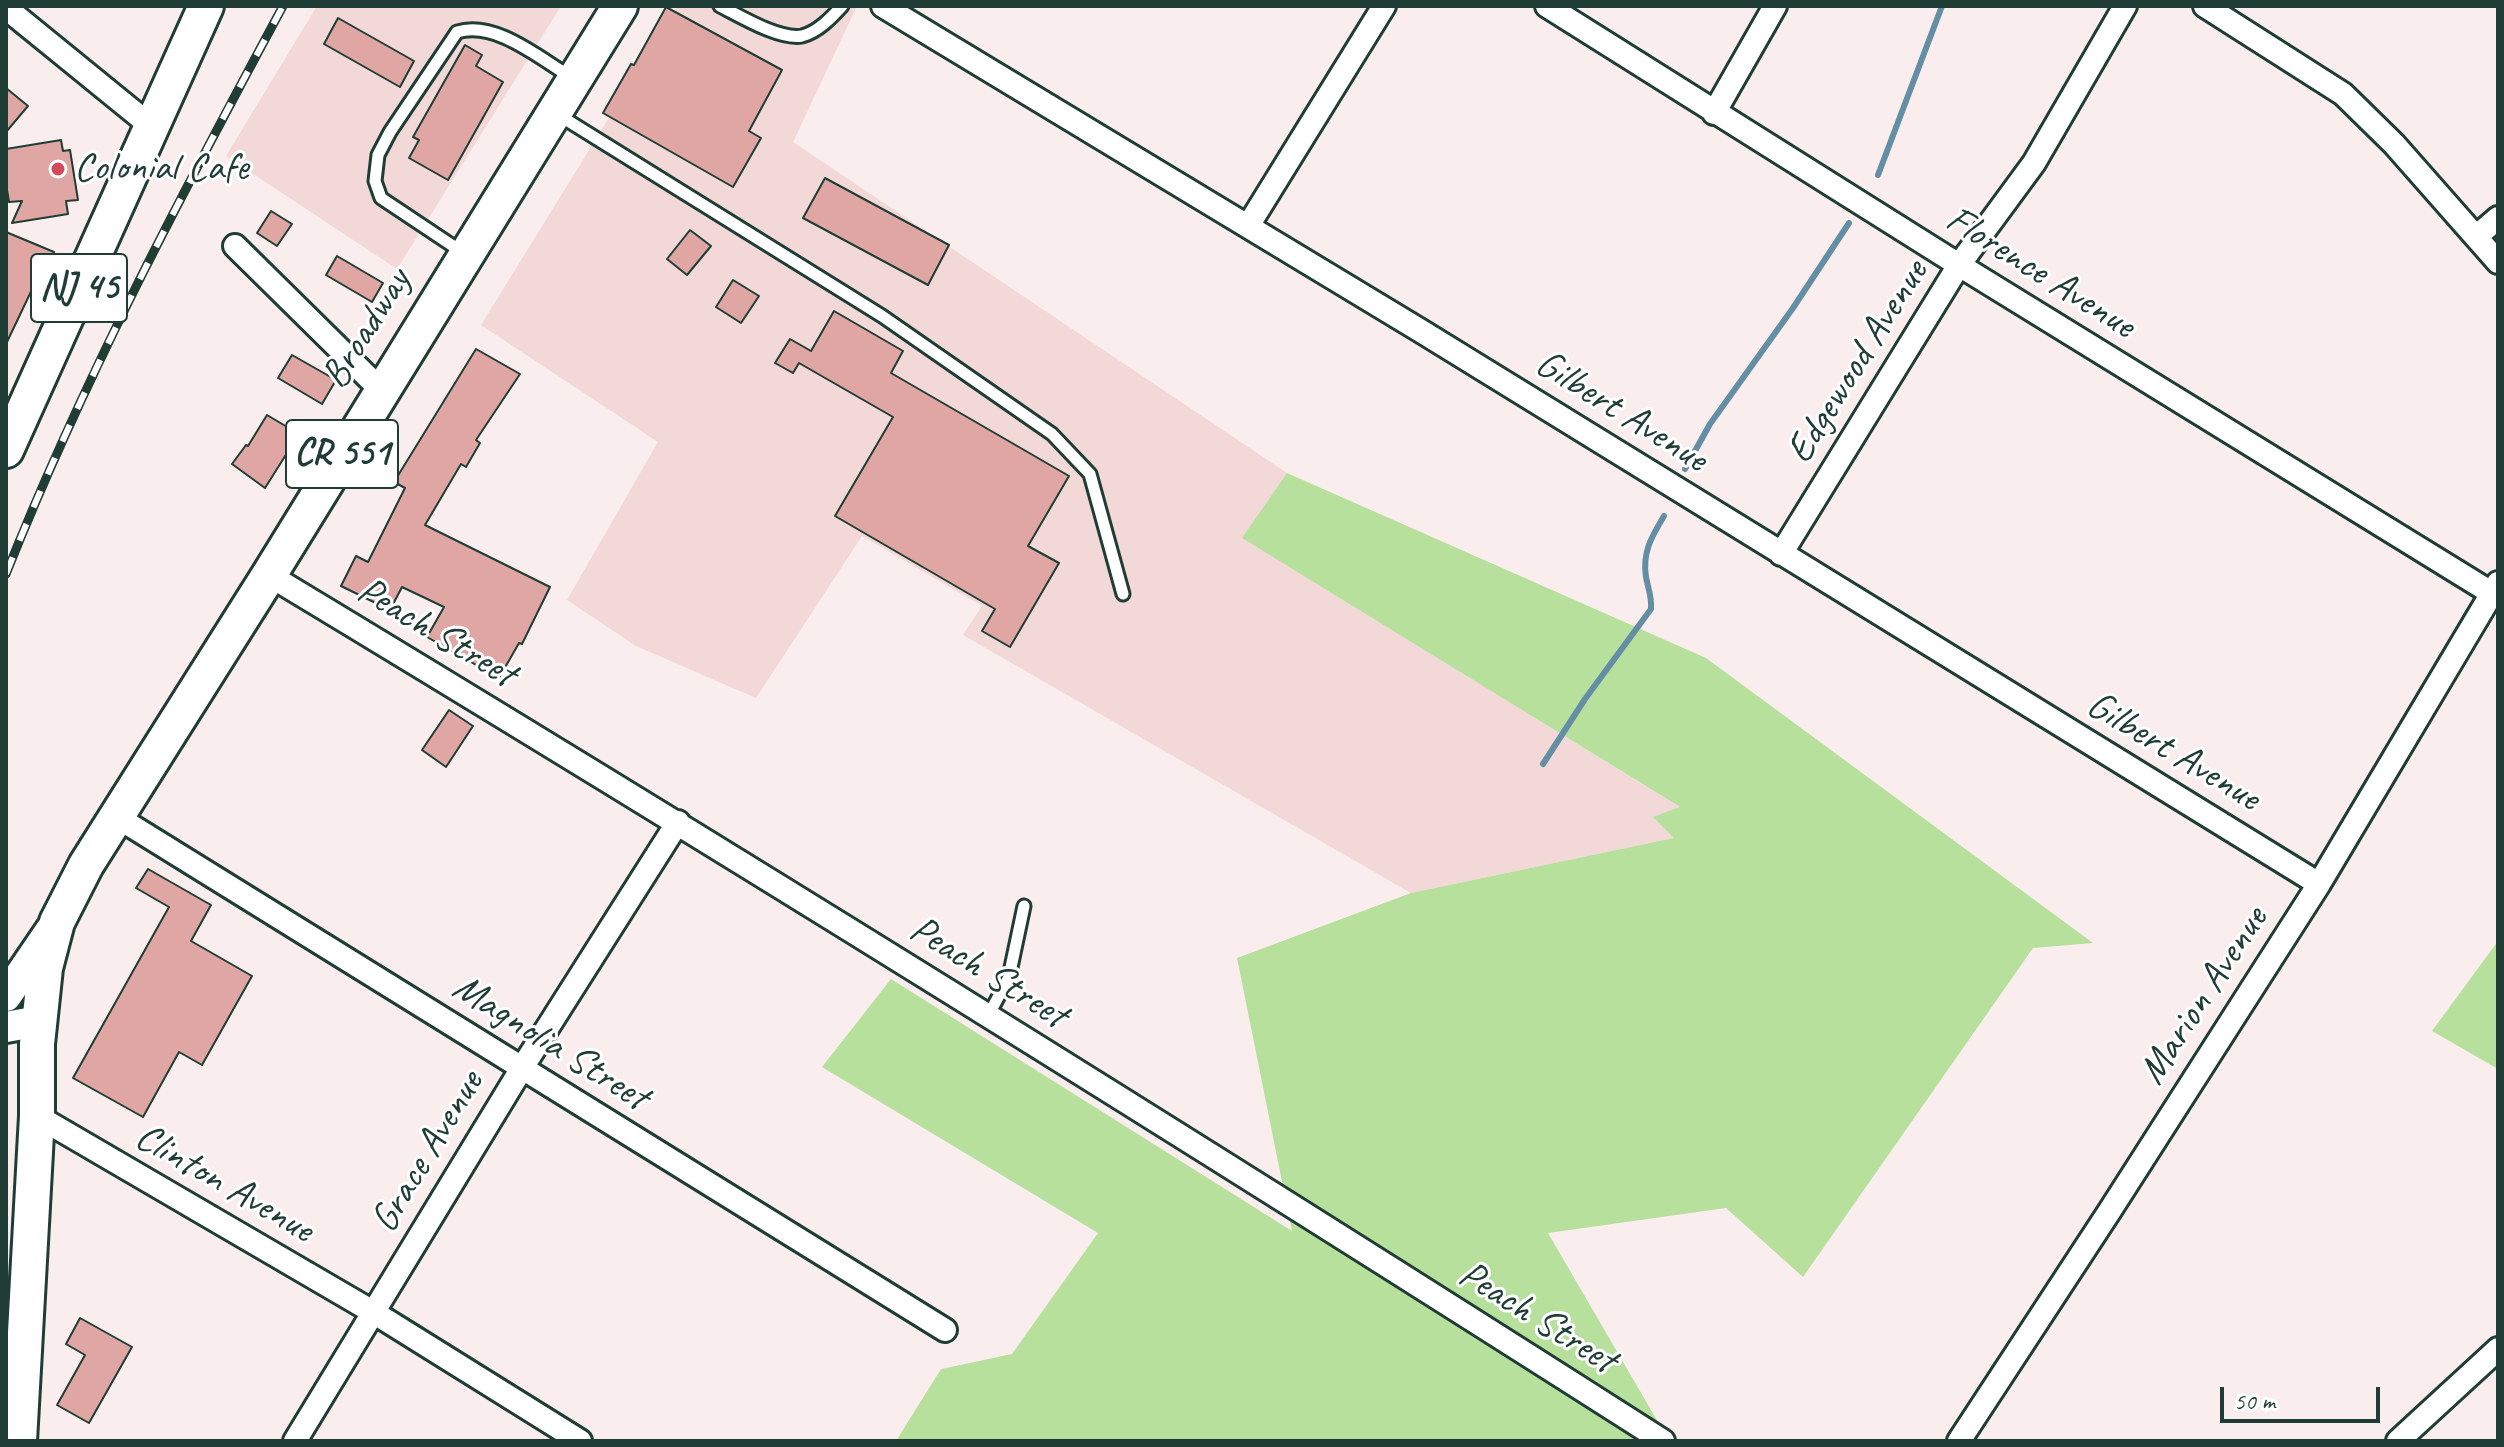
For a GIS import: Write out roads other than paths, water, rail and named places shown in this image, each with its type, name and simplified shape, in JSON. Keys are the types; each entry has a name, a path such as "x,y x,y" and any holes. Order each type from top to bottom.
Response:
{"main road":[{"name":"NJ 45","path":"6,450 206,6"},
{"name":"NJ 45","path":"151,126 222,6"},
{"name":"Broadway","path":"6,996 61,913 86,865 620,6"},
{"name":"CR 551","path":"39,1021 45,968 61,913"},
{"path":"6,1027 39,1021 37,1116 17,1437"}],"street":[{"name":"Gilbert Avenue","path":"883,6 1248,226 2319,884"},
{"path":"1248,226 1384,6"},
{"name":"Florence Avenue","path":"1547,6 1959,265 2496,591"},
{"path":"1714,113 1775,6"},
{"name":"Edgewood Avenue","path":"1781,554 1959,265 2034,163 2125,6"},
{"path":"2205,6 2343,94 2394,144 2498,262"},
{"path":"6,8 151,126"},
{"path":"2477,236 2498,218"},
{"path":"235,246 381,390"},
{"name":"Peach Street","path":"269,575 678,822 1160,1121 1663,1441"},
{"name":"Marion Avenue","path":"1959,1441 2319,884 2496,591"},
{"name":"Magnolia Street","path":"117,817 945,1330"},
{"name":"Grace Avenue","path":"295,1441 522,1068 678,822"},
{"name":"Clinton Avenue","path":"37,1116 373,1312 580,1441"},
{"path":"2398,1441 2498,1349"}],"lane":[{"path":"720,6 782,34 802,36 826,22 842,6"},
{"path":"465,254 381,198 375,181 378,155 390,132 457,32 471,27 494,31 574,78"},
{"path":"553,112 583,127 882,316 1052,434 1090,474 1123,594"},
{"path":"988,1016 1009,977 1024,906"}],"waterway":[{"path":"1878,175 1942,6"},
{"path":"1685,469 1710,424 1849,223"},
{"path":"1543,764 1585,699 1651,609 1645,560 1652,537 1664,516"}],"railway":[{"path":"6,574 102,357 172,216 283,6"}],"place":[{"name":"Colonial Cafe","path":"58,169"}]}
